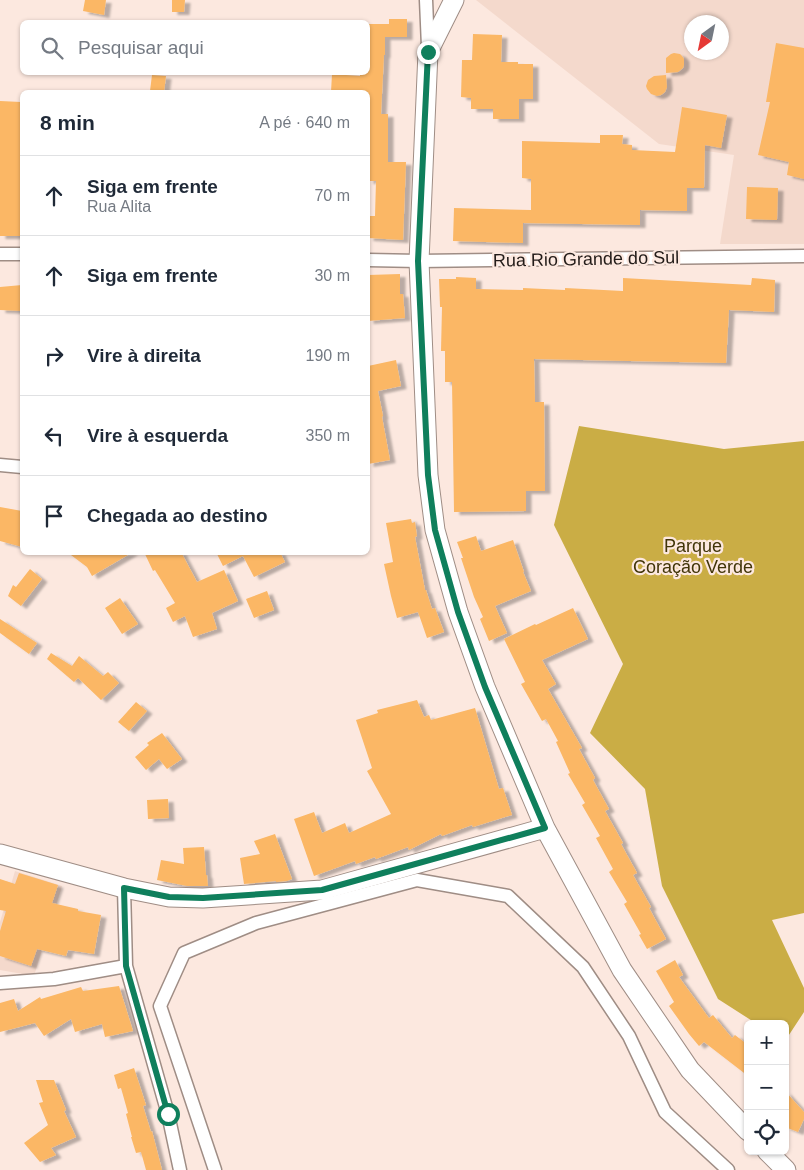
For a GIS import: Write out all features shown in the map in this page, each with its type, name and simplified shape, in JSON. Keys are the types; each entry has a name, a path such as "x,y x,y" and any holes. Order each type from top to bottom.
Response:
{"main road":[{"path":"454,0 428,52 418,261 428,475 435,530 458,612 482,678 545,828 627,978 690,1070 744,1127"},
{"path":"0,854 124,888 169,897 203,898 322,890 545,828"},
{"path":"771,1155 786,1170"}],"street":[{"path":"426,0 428,52"},
{"path":"0,254 20,254"},
{"name":"Rua Rio Grande do Sul","path":"370,260 804,256"},
{"path":"0,465 20,467"},
{"path":"214,1170 160,1006 184,953 256,923 417,880 508,896 583,967 629,1036 665,1112 728,1170"},
{"path":"124,888 126,966 168,1114 180,1170"},
{"path":"0,983 54,979 126,966"}],"shaded area":[{"path":"476,0 804,0 804,244 720,244 734,155 659,144"},
{"path":"15,871 62,886 34,976 0,970 0,922"}],"green space":[{"name":"Parque Coração Verde","path":"579,426 724,449 804,441 804,913 772,920 804,988 804,1012 789,1035 789,1020 751,1020 718,999 662,886 645,789 590,733 623,664 554,525"}],"building":[{"path":"85,0 106,0 104,15 83,11"},
{"path":"172,0 185,0 184,12 172,12"},
{"path":"389,19 407,19 407,37 385,37 381,114 388,114 388,162 406,162 403,240 370,238 370,216 375,216 376,181 370,181 370,90 331,90 332,75 370,75 370,24 389,24"},
{"path":"473,34 502,35 501,62 533,64 533,99 519,99 519,119 493,119 493,109 471,109 471,98 461,97 462,60 472,60"},
{"path":"776,43 804,48 804,179 787,175 789,162 758,155 770,102 766,102"},
{"path":"671,54 680,54 684,59 684,65 678,72 666,73 666,58"},
{"path":"152,75 166,76 164,90 150,90"},
{"path":"666,75 667,87 665,92 657,96 651,94 646,86 648,80 654,76"},
{"path":"0,101 20,102 20,236 0,236"},
{"path":"682,107 727,115 721,148 705,145 704,188 687,188 687,211 640,210 640,225 523,223 523,243 453,241 454,208 531,210 531,179 522,178 522,141 600,143 600,135 623,135 622,144 632,145 632,150 675,152"},
{"path":"747,187 778,188 777,220 746,219"},
{"path":"400,274 400,294 403,294 405,318 370,321 370,275"},
{"path":"456,277 476,278 476,289 523,290 523,288 565,290 565,288 623,291 623,278 751,285 752,278 775,280 774,312 729,310 726,363 534,359 535,402 544,402 545,491 526,491 526,511 454,512 452,382 445,382 445,351 441,351 442,307 440,307 439,279 456,279"},
{"path":"20,285 20,311 0,310 0,287"},
{"path":"396,360 401,386 378,391 390,460 370,464 370,366"},
{"path":"0,507 20,511 20,546 0,541"},
{"path":"411,519 412,523 415,522 417,536 415,537 425,590 432,609 435,608 444,632 427,638 418,612 397,618 384,564 393,562 386,523"},
{"path":"476,536 481,551 513,540 531,591 495,606 507,633 489,641 480,619 483,617 474,597 457,542"},
{"path":"71,555 128,555 92,576 87,567"},
{"path":"145,555 183,555 197,582 224,570 238,601 212,613 217,629 193,637 185,616 173,622 166,608 175,603 155,570 153,571"},
{"path":"218,555 282,555 285,562 254,577 243,556 223,566"},
{"path":"30,569 42,579 21,606 8,596 13,585 16,587"},
{"path":"267,591 274,610 254,618 246,599"},
{"path":"120,598 138,624 122,634 105,608"},
{"path":"573,608 588,639 542,660 556,684 548,689 582,748 579,749 609,809 605,811 637,873 633,875 666,939 647,949 624,904 627,902 609,872 613,869 596,838 600,836 582,805 585,803 568,774 570,773 556,742 558,741 546,719 542,721 521,684 525,682 504,639"},
{"path":"0,619 37,643 29,654 0,633"},
{"path":"51,653 72,666 79,656 103,676 108,672 119,683 101,700 78,678 74,682 47,659"},
{"path":"417,700 424,717 429,715 431,720 475,708 499,789 503,788 512,815 473,827 472,825 442,836 441,834 409,850 408,847 356,864 355,861 314,876 294,819 314,812 322,833 345,823 349,833 391,814 367,771 372,768 356,720 378,713 377,710"},
{"path":"136,702 147,711 129,731 118,722"},
{"path":"162,733 182,759 167,769 159,759 146,770 135,757 149,745 147,743"},
{"path":"168,799 169,818 148,819 147,800"},
{"path":"275,834 292,879 244,884 240,858 260,854 254,841"},
{"path":"204,847 208,886 187,886 157,880 161,860 184,864 183,848"},
{"path":"19,873 58,885 52,903 78,909 78,911 101,915 94,954 68,950 66,956 37,949 31,966 0,956 0,931 6,911 0,910 0,879 15,884"},
{"path":"675,960 683,975 679,977 709,1018 713,1015 732,1038 735,1035 744,1042 744,1073 704,1042 699,1046 669,1006 674,1002 656,971"},
{"path":"119,986 133,1031 105,1037 102,1024 75,1032 71,1019 44,1036 35,1023 0,1032 0,1003 14,999 18,1011 40,997 41,999 81,987 83,991"},
{"path":"134,1068 146,1105 143,1106 152,1131 162,1170 146,1170 141,1152 136,1153 131,1137 126,1114 128,1113 121,1088 118,1089 114,1075"},
{"path":"36,1080 54,1080 66,1110 64,1111 76,1137 51,1148 56,1155 40,1162 24,1143 48,1125 39,1103 43,1102"},
{"path":"789,1095 804,1112 804,1119 798,1132 789,1129"}],"route":[{"path":"168,1114 126,966 124,888 169,897 203,898 322,890 545,828 485,687 458,612 435,530 428,475 418,261 428,52"}]}
